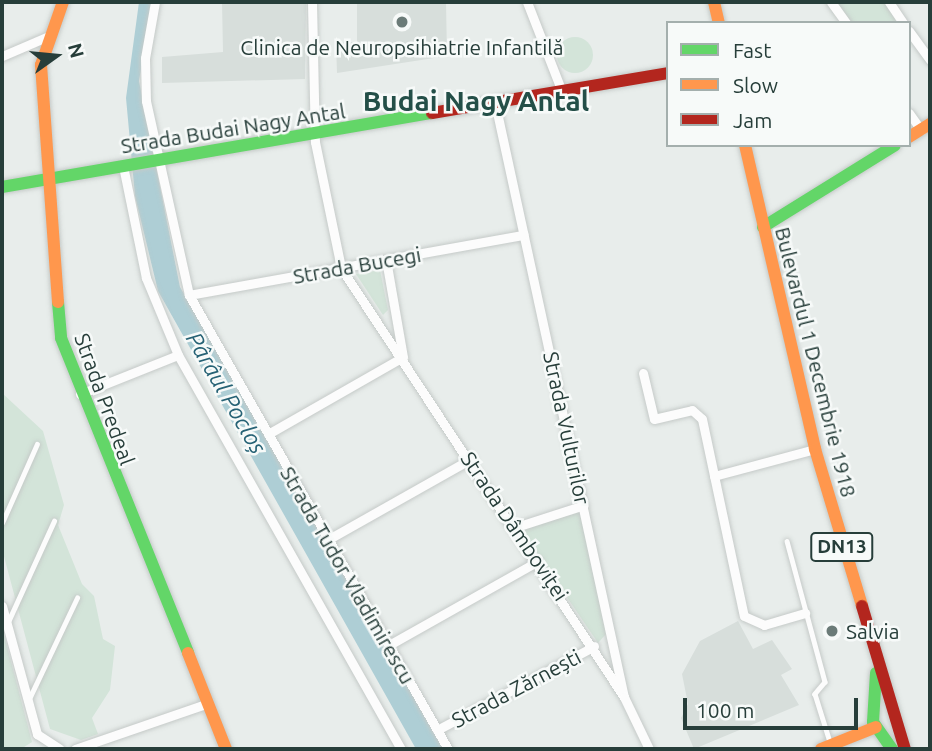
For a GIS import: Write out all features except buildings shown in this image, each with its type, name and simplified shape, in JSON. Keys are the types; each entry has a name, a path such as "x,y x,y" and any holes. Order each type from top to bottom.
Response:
{"main road":[{"name":"Strada Predeal","path":"63,2 41,65 52,178 53,288 79,395 226,749"},
{"path":"715,2 719,21"},
{"name":"Strada Budai Nagy Antal","path":"2,187 666,73"},
{"name":"Bulevardul 1 Decembrie 1918","path":"745,147 815,449 876,668 896,715 905,749"},
{"path":"763,227 892,147"},
{"name":"Bulevardul 1 Decembrie 1918","path":"875,722 876,668"},
{"path":"826,747 875,722 886,706 896,715 893,728 875,722"},
{"path":"875,722 892,749"}],"street":[{"name":"Strada Tudor Vladimirescu","path":"155,2 144,80 158,160 189,295 448,749"},
{"name":"Strada Dâmboviței","path":"312,2 315,134 341,268 516,527 624,697"},
{"path":"527,2 562,92"},
{"path":"831,2 845,21"},
{"path":"889,2 902,21"},
{"path":"911,34 930,60"},
{"path":"2,56 51,35"},
{"name":"Strada Vulturilor","path":"495,103 624,697 649,749"},
{"name":"Strada Tudor Vladimirescu","path":"126,165 146,278 178,355 401,749"},
{"name":"Strada Bucegi","path":"189,295 524,235"},
{"name":"Strada Dâmboviței","path":"386,260 403,357"},
{"path":"79,395 178,355"},
{"path":"268,434 403,357"},
{"path":"642,373 654,419 699,412 744,616 764,625 805,612"},
{"path":"714,476 815,449"},
{"path":"327,540 471,459"},
{"path":"516,527 584,505"},
{"path":"389,645 538,561"},
{"path":"2,606 27,703 45,745 60,749"},
{"name":"Strada Zărnești","path":"437,730 594,646"},
{"path":"75,749 206,704"}],"lane":[{"path":"2,523 37,444"},
{"path":"7,625 54,521"},
{"path":"787,541 825,682 815,694 826,747"},
{"path":"27,703 77,598"}],"shaded area":[{"path":"222,2 306,2 305,79 162,83 162,57 223,52"},
{"name":"Clinica de Neuropsihiatrie Infantilă","path":"357,2 446,2 447,56 337,73 336,43 357,42"},
{"path":"738,621 753,649 772,640 792,669 781,675 799,705 694,749 681,718 688,704 682,674 700,641"}],"green space":[{"path":"835,2 884,2 898,21 848,21"},
{"path":"575,37 588,42 593,55 588,68 575,73 562,68 557,55 562,42"},
{"path":"380,270 388,310 383,315 356,274"},
{"path":"2,393 43,431 64,505 58,525 82,584 94,596 103,639 115,646 110,690 92,718 98,734 81,740 50,729 2,549"},
{"path":"580,510 606,634 598,643 522,531"},
{"path":"2,627 32,742 21,749 2,749"}],"water":[{"name":"Pârâul Pocloș","path":"139,2 152,2 139,81 180,287 443,749 416,749 158,291 135,196 126,98"}],"traffic: fast":[{"path":"2,187 432,113"},
{"path":"763,227 892,147"},
{"path":"58,302 61,338 188,653"},
{"path":"876,673 873,722 892,749"}],"traffic: slow":[{"path":"58,302 41,65 63,2"},
{"path":"714,2 719,21"},
{"path":"911,136 930,124"},
{"path":"745,147 815,449 862,606"},
{"path":"188,653 226,749"},
{"path":"821,749 876,727"}],"traffic: jam":[{"path":"432,113 666,73"},
{"path":"862,606 905,749"}],"place":[{"name":"Clinica de Neuropsihiatrie Infantilă","path":"402,22"},
{"name":"Salvia","path":"832,631"}],"district":[{"name":"Budai Nagy Antal","path":"476,101"}]}
